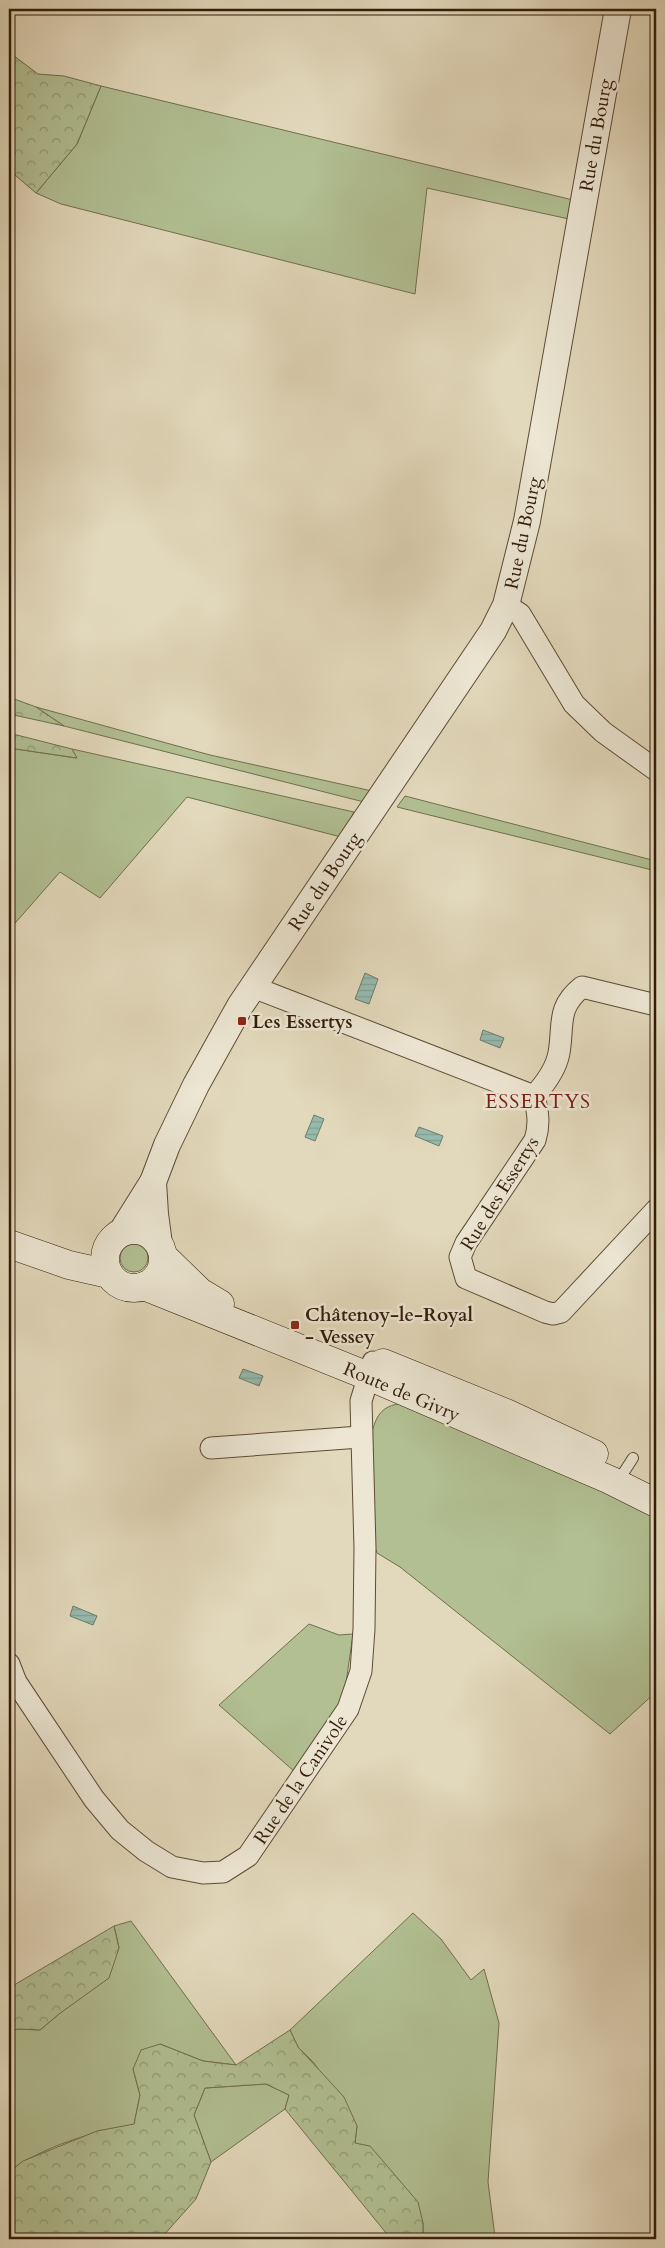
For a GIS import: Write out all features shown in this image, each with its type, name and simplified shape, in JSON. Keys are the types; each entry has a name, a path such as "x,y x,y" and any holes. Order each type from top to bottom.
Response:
{"main road":[{"path":"35,1252 76,1252 115,1239 134,1230 148,1233 161,1250 161,1270 156,1278 144,1286 132,1288 118,1284 106,1268 105,1255 115,1239"},
{"path":"9,1244 69,1265 109,1274"},
{"name":"Route de Givry","path":"161,1250 200,1292 218,1304 371,1368"},
{"name":"Route de Givry","path":"144,1286 371,1368 506,1413 656,1483"},
{"name":"Route de Givry","path":"626,1470 656,1503"}],"street":[{"name":"Rue du Bourg","path":"115,1239 153,1182 196,1085 214,1050 253,987 493,631 506,605 527,521 618,9"},
{"path":"506,605 520,614 574,704 603,732 656,770"},
{"path":"253,987 534,1096 554,1070 559,1054 561,1025 566,1004 582,987 656,1005"},
{"name":"Rue des Essertys","path":"534,1096 539,1128 535,1140 466,1243 460,1257 466,1278 545,1312 553,1314 561,1312 656,1210"},
{"name":"Rue du Bourg","path":"153,1182 154,1214 161,1250"},
{"name":"Rue de la Canivole","path":"11,1677 94,1799 120,1830 146,1851 172,1867 203,1873 223,1872 248,1856 348,1709 361,1671 364,1629 365,1548 360,1437 361,1401 371,1368"},
{"path":"211,1448 360,1437"}],"green space":[{"path":"9,52 38,74 64,76 101,86 77,144 36,193 9,170"},
{"path":"101,86 573,200 569,219 427,188 415,294 61,204 36,193 77,144"},
{"path":"9,697 36,707 64,726 9,714"},
{"path":"36,707 210,755 372,791 364,802 64,726"},
{"path":"9,733 72,749 77,758 9,748"},
{"path":"9,748 76,758 72,749 354,812 341,837 187,797 100,898 60,872 9,930"},
{"path":"405,796 656,861 656,871 397,807"},
{"path":"134,1244 144,1248 148,1258 144,1268 134,1272 124,1268 120,1258 124,1248"},
{"path":"409,1402 656,1511 656,1692 610,1734 400,1567 377,1553 373,1542 372,1432 380,1413 394,1405"},
{"path":"309,1624 339,1635 353,1634 345,1690 332,1719 295,1772 219,1705"},
{"path":"413,1913 441,1939 471,1980 484,1969 499,2023 488,2182 495,2237 492,2239 423,2239 423,2223 355,2143 357,2126 314,2063 298,2047 290,2030"},
{"path":"131,1921 236,2065 203,2061 160,2044 133,2069 140,2095 134,2125 68,2141 37,2155 9,2172 9,2031 18,2029 40,2030 59,2014 119,1948 114,1926"},
{"path":"114,1926 119,1948 109,1978 40,2030 18,2029 9,2031 9,1988"},
{"path":"290,2030 298,2047 344,2097 357,2126 355,2143 370,2146 418,2202 423,2223 423,2239 391,2239 285,2109 289,2095 266,2084 205,2088 194,2115 211,2162 196,2199 162,2237 156,2239 9,2239 9,2172 23,2161 97,2131 134,2124 140,2095 133,2069 141,2050 160,2044 203,2061 236,2065"},
{"path":"266,2084 289,2095 285,2109 211,2162 194,2115 205,2088"}],"water":[{"path":"365,973 378,979 369,1004 355,999"},
{"path":"483,1030 504,1038 500,1048 480,1040"},
{"path":"314,1115 324,1119 315,1141 305,1137"},
{"path":"419,1127 443,1136 439,1146 415,1136"},
{"path":"243,1369 263,1376 259,1386 239,1378"},
{"path":"73,1606 97,1616 93,1625 70,1616"}],"place":[{"name":"Les Essertys","path":"242,1021"},
{"name":"Châtenoy-le-Royal - Vessey","path":"295,1325"}],"district":[{"name":"ESSERTYS","path":"538,1101"}]}
